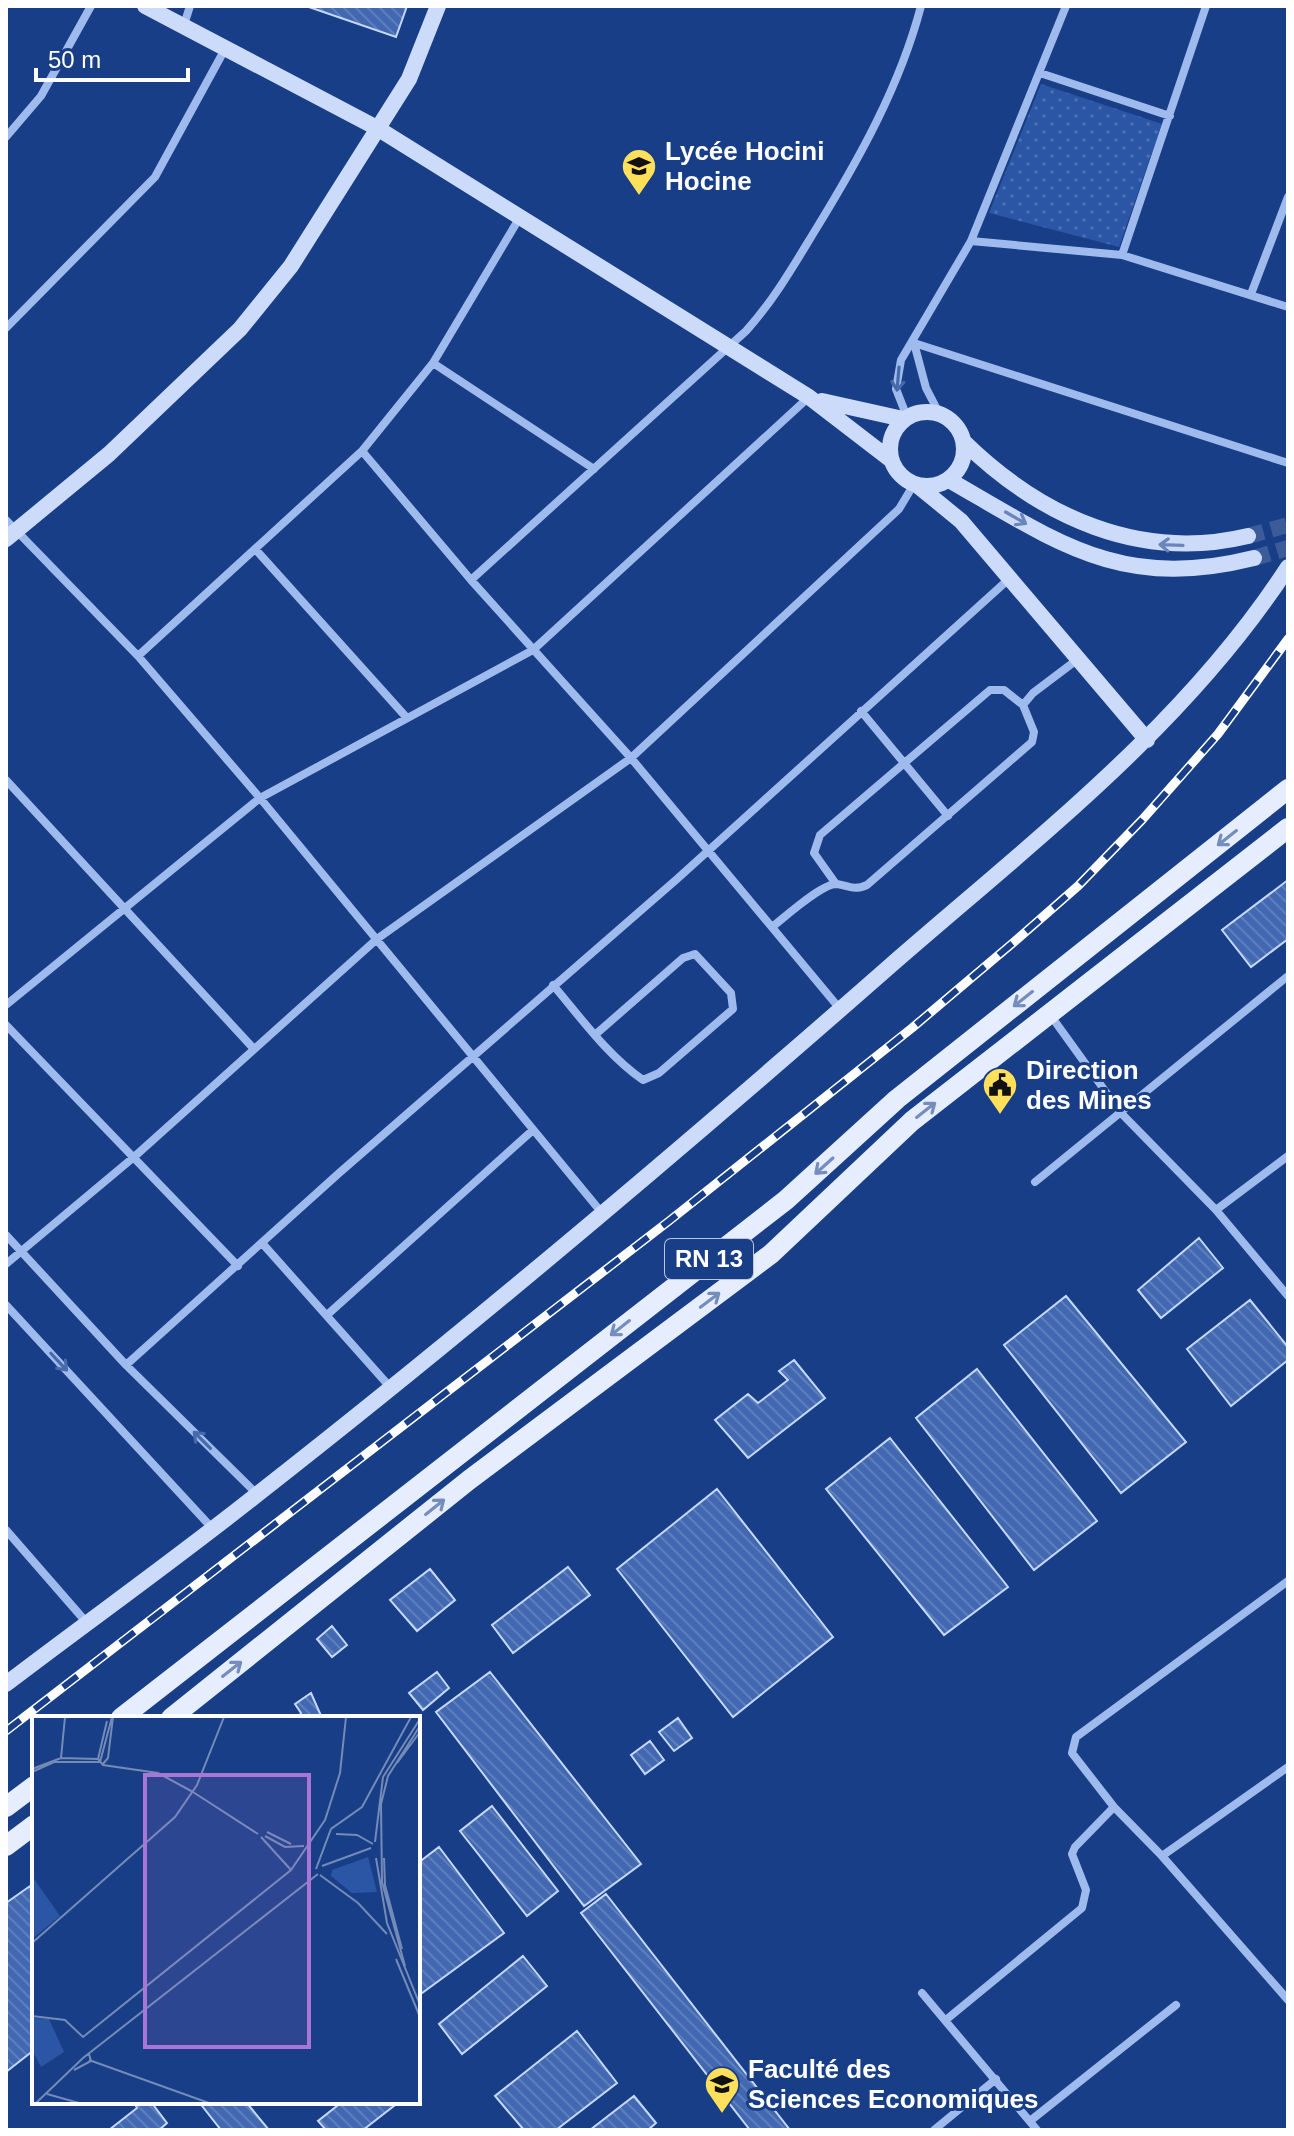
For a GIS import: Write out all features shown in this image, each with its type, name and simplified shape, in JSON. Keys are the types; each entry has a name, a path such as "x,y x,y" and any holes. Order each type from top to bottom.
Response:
{"main road":[{"name":"RN 13","path":"124,1716 786,1200 897,1099 1288,789"},
{"name":"RN 13","path":"174,1716 469,1480 771,1254 912,1121 1288,828"},
{"path":"6,1807 32,1788"},
{"path":"6,1846 32,1826"}],"street":[{"path":"6,137 41,96 91,6"},
{"path":"145,6 377,128 809,397 891,460 896,470 961,521 1147,740"},
{"path":"184,25 190,6"},
{"path":"438,6 409,79 291,266 240,329 109,454 9,530 138,656 260,798 602,1213"},
{"path":"471,580 729,346 771,302 858,162 910,47 921,6"},
{"path":"905,418 898,399 896,379 901,360 914,343 971,241 1066,6"},
{"path":"1122,255 1206,6"},
{"path":"6,328 155,177 225,49"},
{"path":"1040,73 1170,116"},
{"path":"1251,294 1288,197"},
{"path":"138,656 362,451 433,363 520,217"},
{"path":"971,241 1122,255 1288,307"},
{"path":"914,343 926,388 939,413 960,430 964,442 962,463 946,481"},
{"path":"914,343 1288,463"},
{"path":"433,363 594,469"},
{"path":"809,397 905,418"},
{"path":"6,1005 260,798 533,650 809,397"},
{"path":"891,460 891,438 905,418 917,413 939,413"},
{"path":"964,442 1030,495 1107,533 1171,546 1197,546 1248,536"},
{"path":"362,451 471,580 631,758 841,1009"},
{"path":"916,484 946,481 1065,546 1101,560 1139,568 1178,571 1217,567 1254,558"},
{"path":"946,481 961,521"},
{"path":"6,1264 134,1157 377,939 631,758 899,509 916,484"},
{"path":"256,550 407,718"},
{"path":"6,1684 257,1495 602,1213 841,1009 1147,740 1225,654 1288,567"},
{"path":"126,1365 708,851 1010,578"},
{"path":"1023,705 1078,659"},
{"path":"772,927 822,889 836,884 856,890 867,885 1032,742 1034,732 1023,705 1004,690 990,690 820,835 814,853 836,884"},
{"path":"861,711 948,816"},
{"path":"6,780 254,1049"},
{"path":"553,985 596,1034 626,1068 643,1080 659,1073 733,1009 731,993 695,954 683,958 596,1034"},
{"path":"1035,1182 1288,976"},
{"path":"1049,1014 1121,1113 1216,1210 1288,1296"},
{"path":"6,1025 238,1266"},
{"path":"327,1315 533,1130"},
{"path":"1216,1210 1288,1156"},
{"path":"6,1235 126,1365 257,1495"},
{"path":"262,1243 390,1387"},
{"path":"6,1305 212,1528"},
{"path":"6,1530 87,1623"},
{"path":"1288,1581 1076,1737 1072,1753 1114,1807 1162,1856 1288,2000"},
{"path":"1162,1856 1288,1767"},
{"path":"947,2019 1082,1908 1086,1890 1072,1854 1114,1807"},
{"path":"922,1993 947,2019 1037,2130"},
{"path":"1030,2121 1176,2005"},
{"path":"934,2130 996,2079"}],"shaded area":[{"path":"1041,84 1162,124 1119,247 989,213"}],"building":[{"path":"306,6 407,6 396,37"},
{"path":"1288,880 1288,939 1251,967 1222,930"},
{"path":"1199,1238 1223,1268 1161,1318 1138,1290"},
{"path":"1066,1296 1186,1442 1121,1493 1004,1345"},
{"path":"1250,1300 1288,1347 1288,1360 1231,1406 1187,1349"},
{"path":"794,1360 825,1398 748,1458 715,1420 748,1394 758,1403 788,1380 779,1371"},
{"path":"977,1369 1097,1521 1034,1570 916,1418"},
{"path":"890,1438 1008,1587 944,1635 826,1489"},
{"path":"717,1489 833,1637 733,1717 617,1569"},
{"path":"568,1567 590,1595 513,1653 492,1625"},
{"path":"430,1569 455,1600 417,1631 390,1600"},
{"path":"332,1626 347,1645 332,1657 317,1639"},
{"path":"437,1672 449,1688 423,1710 409,1693"},
{"path":"490,1672 641,1864 584,1906 436,1712"},
{"path":"311,1693 321,1716 299,1716 301,1713 295,1704"},
{"path":"678,1718 692,1738 674,1751 659,1732"},
{"path":"650,1741 664,1760 645,1774 631,1755"},
{"path":"492,1806 558,1891 527,1916 460,1831"},
{"path":"439,1847 504,1933 420,1995 420,1861"},
{"path":"30,1886 32,1888 32,2052 6,2072 6,1903"},
{"path":"606,1894 790,2130 750,2130 581,1913"},
{"path":"523,1956 547,1986 462,2054 439,2024"},
{"path":"577,2031 617,2083 556,2130 524,2130 495,2096"},
{"path":"634,2096 656,2123 648,2130 590,2130"},
{"path":"135,2104 153,2104 167,2123 159,2130 109,2130 137,2108"},
{"path":"201,2104 248,2104 269,2130 221,2130"},
{"path":"339,2104 396,2104 363,2130 326,2130 318,2121"}],"tunnel":[{"path":"1248,536 1288,525"},
{"path":"1254,558 1288,548"}],"railway":[{"path":"6,1731 669,1221 912,1028 1014,942 1078,886 1142,820 1218,734 1288,639"}],"place":[{"name":"Lycée Hocini Hocine","path":"639,197"},
{"name":"Direction des Mines","path":"1000,1116"},
{"name":"Faculté des Sciences Economiques","path":"722,2115"}]}
